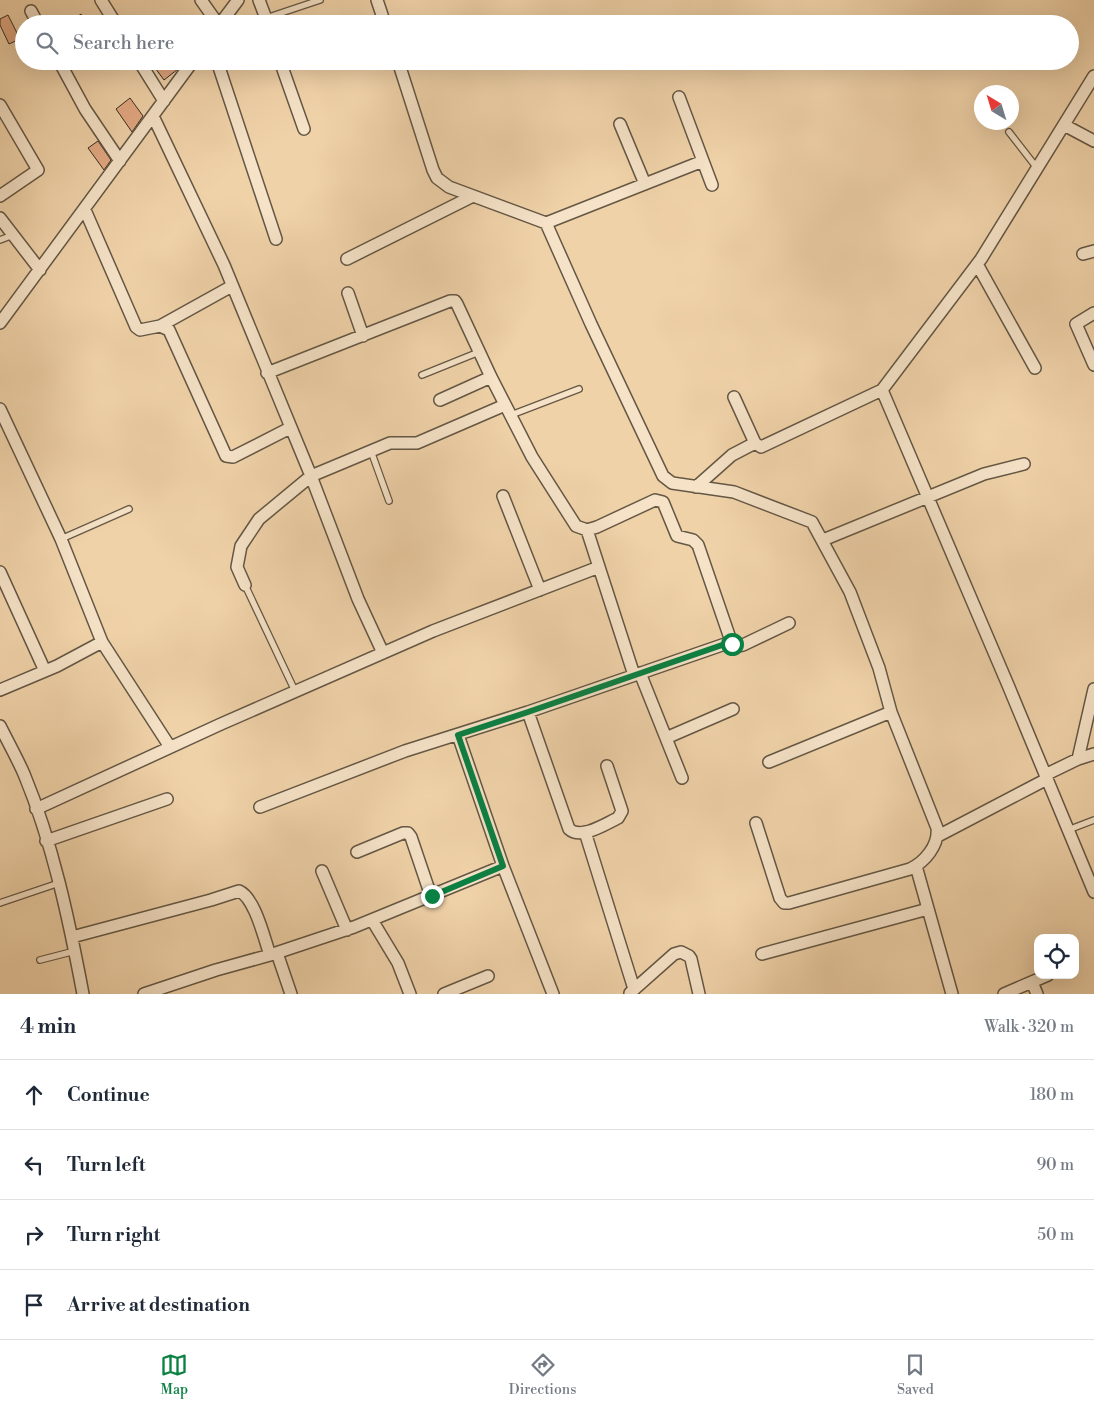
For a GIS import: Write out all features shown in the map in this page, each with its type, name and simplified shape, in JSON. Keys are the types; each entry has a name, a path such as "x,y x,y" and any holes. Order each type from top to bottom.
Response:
{"street":[{"path":"101,0 110,15"},
{"path":"202,0 213,15"},
{"path":"226,15 238,0"},
{"path":"259,0 265,15"},
{"path":"377,0 382,15"},
{"path":"31,11 33,15"},
{"path":"64,70 85,109 120,161"},
{"path":"145,70 164,101"},
{"path":"0,323 186,70"},
{"path":"220,70 276,239"},
{"path":"283,70 304,129"},
{"path":"401,70 437,178 449,187 546,224 703,161"},
{"path":"734,397 755,444 761,447 882,390 977,264 1094,76"},
{"path":"679,97 712,185"},
{"path":"0,105 38,170 0,196"},
{"path":"153,116 232,286 311,476 358,599 383,653"},
{"path":"620,124 645,184"},
{"path":"1064,125 1094,141"},
{"path":"347,259 473,196"},
{"path":"85,210 136,327 140,330 160,326 232,286"},
{"path":"0,218 40,270"},
{"path":"546,224 663,476 669,482 734,492 806,518 812,522 850,592 879,668 891,712 937,828 938,836 932,849 916,866 784,903 780,898 756,822"},
{"path":"977,264 1035,368"},
{"path":"348,293 363,336"},
{"path":"267,373 450,301 455,301 532,457 576,526 587,530 656,500 663,502 678,536 693,540 698,544 732,644"},
{"path":"1094,313 1076,324 1094,364"},
{"path":"160,326 169,330 172,335 226,456 233,457 290,428"},
{"path":"440,400 491,377"},
{"path":"882,390 1094,892"},
{"path":"0,409 61,539 102,642 170,747"},
{"path":"245,585 237,567 241,546 259,519 311,476 393,442 417,443 508,410"},
{"path":"696,487 732,455 755,444"},
{"path":"822,540 984,474 1024,464"},
{"path":"659,500 669,482"},
{"path":"503,496 540,590"},
{"path":"587,530 637,674 682,778"},
{"path":"36,809 170,747 433,631 599,567"},
{"path":"0,572 45,671"},
{"path":"260,807 405,752 725,644 743,645 789,624"},
{"path":"0,690 45,671 102,642"},
{"path":"1078,759 1094,689"},
{"path":"666,738 733,709"},
{"path":"528,712 569,829 576,833 585,832 621,815 622,811 607,766"},
{"path":"769,762 891,712"},
{"path":"1,729 24,774 59,883 83,994"},
{"path":"458,735 503,866 553,994"},
{"path":"938,836 1078,759 1094,754"},
{"path":"46,841 167,799"},
{"path":"585,832 631,991 674,954 681,952 691,959 699,994"},
{"path":"357,852 404,833 408,834 411,837 432,896"},
{"path":"144,994 348,930 503,866"},
{"path":"916,866 952,994"},
{"path":"322,871 348,930"},
{"path":"72,937 239,891 245,894 252,904 291,994"},
{"path":"762,954 928,909"},
{"path":"372,920 398,963 410,994"},
{"path":"444,994 488,976"},
{"path":"1004,994 1039,979"},
{"path":"1032,982 1037,994"}],"lane":[{"path":"282,15 320,0"},
{"path":"1009,132 1037,168"},
{"path":"0,240 13,234"},
{"path":"422,375 479,352"},
{"path":"508,410 579,388"},
{"path":"371,451 389,501"},
{"path":"61,539 129,508"},
{"path":"245,585 295,691"},
{"path":"1068,830 1094,820"},
{"path":"0,903 59,883"},
{"path":"40,960 74,951"}],"building":[{"path":"8,15 15,29 15,41 9,44 0,25 0,19"},
{"path":"157,70 177,70 164,80"},
{"path":"130,98 143,116 132,132 116,109"},
{"path":"98,141 111,160 104,170 88,148"}],"route":[{"path":"432,896 503,866 458,735 725,644 732,644"}]}
